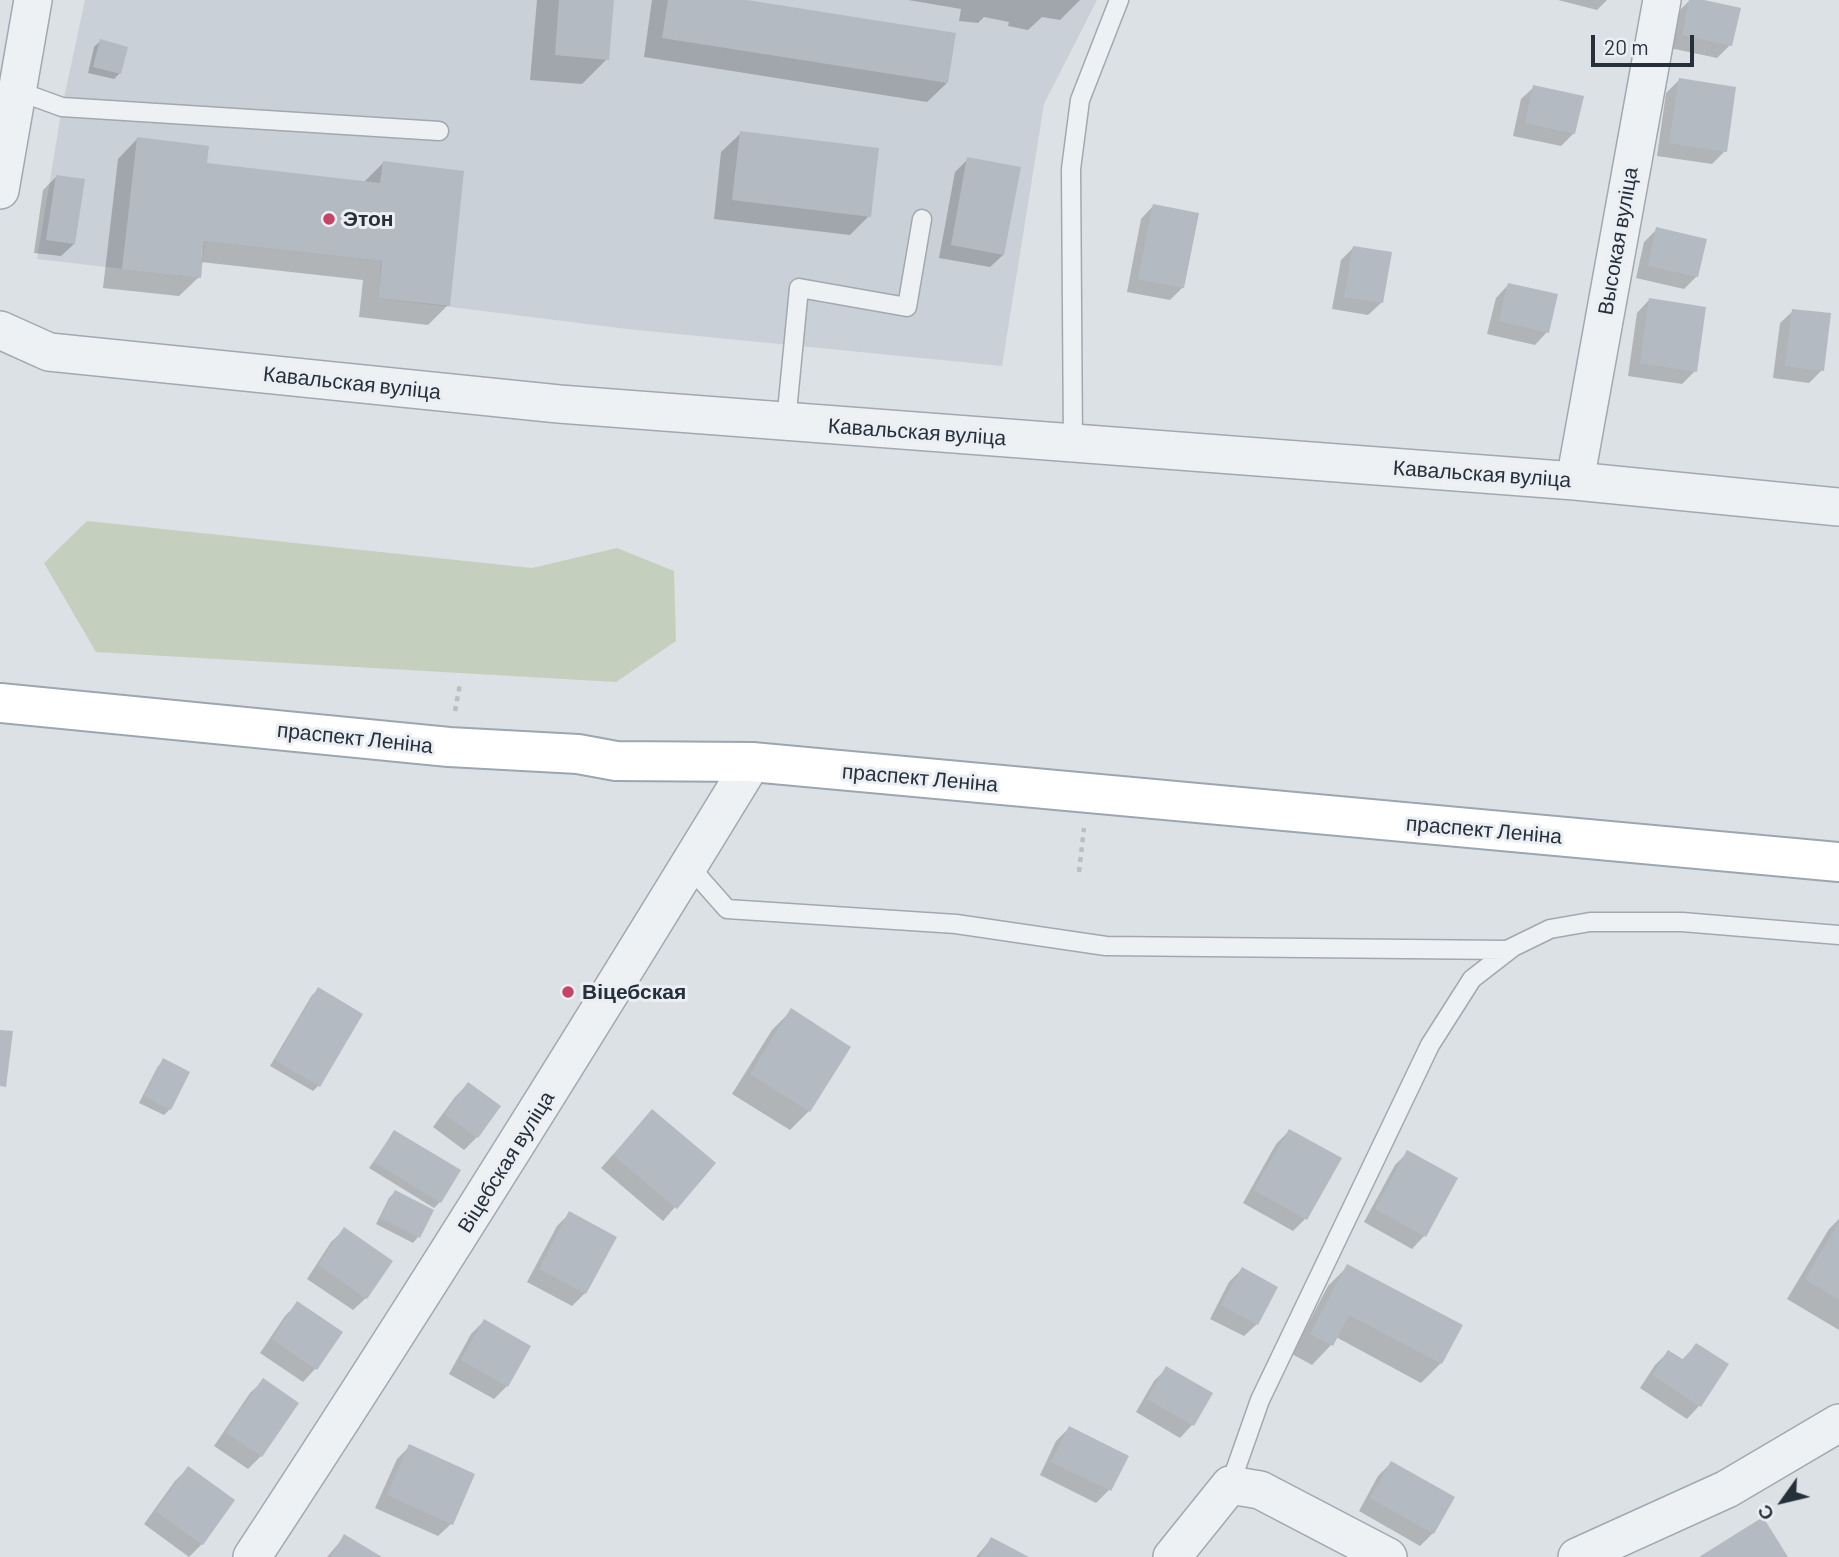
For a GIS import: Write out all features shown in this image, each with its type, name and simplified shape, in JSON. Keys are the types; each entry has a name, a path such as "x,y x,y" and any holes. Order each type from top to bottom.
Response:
{"main road":[{"name":"праспект Леніна","path":"0,704 449,747 578,754 616,761 752,762 1839,862"}],"street":[{"path":"0,190 33,0"},
{"name":"Высокая вуліца","path":"1575,481 1662,0"},
{"name":"Кавальская вуліца","path":"0,330 49,352 559,404 1575,481 1839,507"},
{"name":"Віцебская вуліца","path":"252,1557 387,1350 752,762"},
{"path":"1577,1557 1727,1489 1839,1423"},
{"path":"1172,1557 1230,1485 1260,1490 1388,1557"}],"lane":[{"path":"1073,444 1071,169 1080,100 1119,0"},
{"path":"18,91 62,107 439,131"},
{"path":"786,422 799,288 907,307 922,219"},
{"path":"689,866 727,909 956,924 1106,946 1507,950 1550,929 1590,922 1682,922 1839,935"},
{"path":"1230,1485 1260,1400 1430,1045 1472,979 1512,948"}],"shaded area":[{"path":"85,0 1097,0 1044,104 1002,366 627,329 378,298 381,261 205,241 201,278 37,259 62,107"}],"green space":[{"path":"87,521 532,568 617,548 674,571 676,641 616,682 96,652 44,563"}],"building":[{"path":"559,0 614,0 609,60 555,55"},
{"path":"668,0 747,0 956,33 948,83 662,38"},
{"path":"1689,0 1704,0 1741,8 1732,46 1682,35"},
{"path":"100,39 128,47 121,74 93,67"},
{"path":"1679,78 1736,87 1727,152 1669,143"},
{"path":"1533,85 1584,96 1575,134 1525,123"},
{"path":"740,131 879,148 871,217 732,200"},
{"path":"137,137 209,146 207,163 380,183 383,161 464,171 450,306 378,298 382,261 204,241 201,278 122,269"},
{"path":"967,157 1021,167 1004,255 951,245"},
{"path":"56,175 85,179 75,244 46,240"},
{"path":"1153,204 1199,213 1184,288 1138,279"},
{"path":"1656,227 1707,239 1698,277 1648,266"},
{"path":"1353,246 1392,252 1383,303 1344,297"},
{"path":"1508,283 1558,294 1549,333 1499,321"},
{"path":"1649,298 1706,307 1697,372 1640,363"},
{"path":"1792,309 1831,313 1824,371 1785,366"},
{"path":"318,987 363,1014 320,1087 275,1060"},
{"path":"791,1008 851,1047 810,1112 750,1074"},
{"path":"0,1030 13,1031 6,1087 0,1086"},
{"path":"163,1058 190,1072 171,1110 144,1096"},
{"path":"468,1082 501,1106 478,1138 444,1114"},
{"path":"652,1109 716,1163 677,1209 613,1155"},
{"path":"1289,1129 1342,1158 1307,1220 1254,1190"},
{"path":"394,1130 461,1170 441,1203 374,1162"},
{"path":"1407,1150 1458,1178 1426,1237 1375,1209"},
{"path":"395,1190 434,1210 420,1238 380,1218"},
{"path":"569,1211 617,1237 586,1294 539,1269"},
{"path":"1839,1222 1839,1300 1805,1279"},
{"path":"344,1227 393,1261 367,1299 318,1265"},
{"path":"1347,1264 1463,1325 1442,1364 1349,1315 1333,1346 1310,1334"},
{"path":"1242,1267 1278,1287 1258,1325 1221,1305"},
{"path":"297,1301 343,1332 317,1370 272,1339"},
{"path":"484,1319 531,1346 508,1387 461,1360"},
{"path":"1696,1343 1729,1364 1701,1407 1652,1375 1668,1350 1684,1360"},
{"path":"1166,1366 1213,1393 1194,1426 1147,1399"},
{"path":"263,1378 299,1403 262,1457 225,1432"},
{"path":"1069,1426 1129,1456 1111,1491 1051,1462"},
{"path":"409,1444 475,1474 453,1525 387,1495"},
{"path":"1391,1461 1455,1497 1434,1534 1370,1498"},
{"path":"188,1466 235,1500 203,1545 155,1511"},
{"path":"1763,1517 1788,1557 1699,1557"},
{"path":"344,1534 382,1557 331,1557"},
{"path":"991,1537 1029,1557 980,1557"}],"place":[{"name":"Этон","path":"329,219"},
{"name":"Віцебская","path":"568,992"}]}
